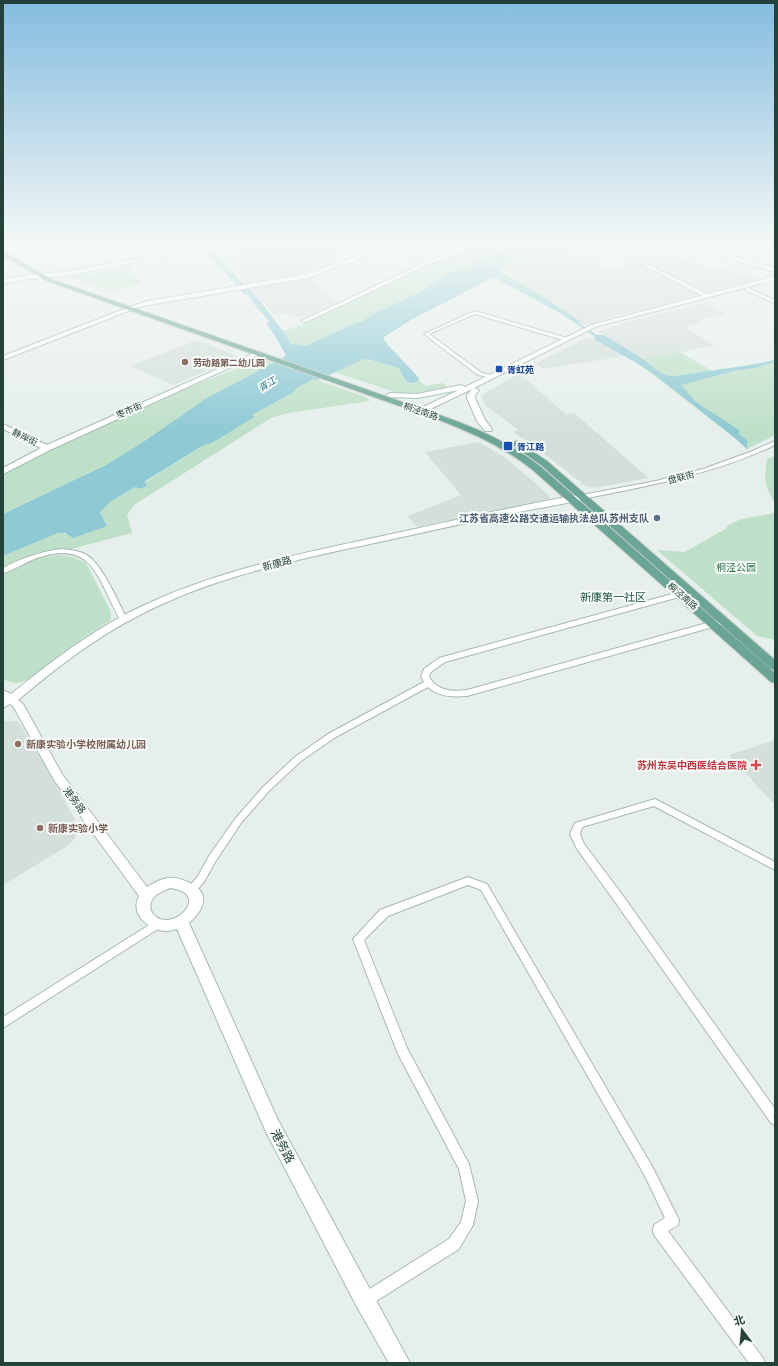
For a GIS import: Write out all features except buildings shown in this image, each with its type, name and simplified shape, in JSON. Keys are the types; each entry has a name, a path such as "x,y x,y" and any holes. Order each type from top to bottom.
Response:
{"main road":[{"name":"桐泾南路","path":"123,304 277,359"},
{"name":"桐泾南路","path":"132,307 258,353 428,411 488,429 510,440 534,455 718,622 775,666"},
{"name":"桐泾南路","path":"331,377 390,395 476,431 512,451 539,470 570,499 685,593"},
{"name":"桐泾南路","path":"718,622 775,679"}],"street":[{"path":"3,358 132,307 145,304"},
{"path":"304,321 341,304"},
{"path":"428,411 475,390 575,336 606,323 678,304"},
{"path":"606,323 684,304"},
{"path":"493,376 480,374 426,334 475,312 565,339"},
{"path":"428,411 565,339 575,336"},
{"name":"枣市街","path":"3,471 47,448 258,353"},
{"path":"390,395 420,396 481,382"},
{"path":"475,390 471,395 471,398 481,421 488,429"},
{"name":"静岸街","path":"3,426 47,448"},
{"name":"盘联街","path":"582,497 662,482 709,470 742,459 775,444"},
{"name":"新康路","path":"6,700 59,661 124,619 190,589 263,567 330,550 582,497"},
{"path":"3,571 18,562 46,553 63,552 81,554 93,563 124,619"},
{"path":"685,593 442,660 427,671 425,677 431,687 441,692 453,694 467,693 718,622"},
{"path":"192,889 201,879 212,859 238,821 266,789 298,759 331,736 428,683"},
{"name":"港务路","path":"6,700 17,704 58,777 146,896"},
{"path":"775,866 655,802 578,825 575,834 580,846 775,1119"},
{"path":"364,1300 454,1244 467,1225 472,1201 464,1168 402,1050 358,940 384,913 468,881 484,887 649,1172 673,1220 659,1230 758,1363"},
{"path":"169,883 186,885 192,889 196,895 194,910 189,916 181,921 165,925 157,924 150,921 145,916 142,909 143,902 152,890 160,885 169,883"},
{"name":"港务路","path":"181,921 272,1126 364,1300 400,1363"},
{"path":"3,1023 157,924"}],"shaded area":[{"path":"265,304 333,304 306,316 295,317 286,313 274,315"},
{"path":"555,304 664,304 582,326"},
{"path":"701,304 705,304 725,314 698,319 701,322 685,327 714,345 643,360 603,334 597,332 623,323"},
{"path":"588,337 625,356 543,369 536,363"},
{"name":"劳动路第二幼儿园","path":"197,340 240,357 173,385 130,366"},
{"path":"517,374 523,376 566,415 574,413 649,478 594,488 585,486 533,445 513,432 519,430 486,406 481,396"},
{"path":"479,442 504,457 534,482 550,497 548,501 417,527 408,516 461,495 425,452"},
{"name":"新康实验小学","path":"3,721 18,721 47,768 77,825 76,836 72,842 3,885"},
{"name":"苏州东吴中西医结合医院","path":"775,740 775,805 729,755"}],"green space":[{"path":"347,304 395,304 371,315 362,322 358,322 305,346 293,345 283,331 306,323"},
{"path":"680,352 712,371 723,368 729,372 755,368 775,362 775,435 747,449 735,438 635,361"},
{"path":"262,359 273,363 205,399 146,440 106,465 3,514 3,473 131,412 196,384"},
{"path":"364,359 399,368 403,378 409,383 414,384 419,380 425,386 443,383 448,388 416,394 398,393 334,372"},
{"path":"314,379 366,397 370,401 288,413 271,418 134,505 127,515 132,533 71,549 40,552 3,568 3,556 55,534 62,533 68,535 107,526 100,513 110,502 135,487 141,489 148,485 144,483 202,446 212,443 251,416 294,392 295,389"},
{"path":"775,456 775,503 767,487 765,472 767,459"},
{"name":"桐泾公园","path":"775,513 775,640 757,636 657,550 685,552 741,519"},
{"path":"59,555 73,557 86,563 111,612 111,620 87,635 27,680 17,683 7,681 3,679 3,574 34,559"}],"water":[{"name":"胥江","path":"254,304 262,304 292,344 305,346 358,322 362,322 371,315 395,304 442,304 411,320 384,337 384,340 388,345 419,378 419,380 409,383 402,375 399,368 364,359 318,380 314,379 252,415 254,417 212,443 202,446 144,482 148,485 141,489 135,487 110,502 100,513 107,526 73,538 65,533 58,533 3,556 3,514 106,465 146,440 205,399 286,356 276,337 266,323 270,322"},
{"path":"542,304 553,304 581,322 578,323 597,335 604,335 640,357 659,372 669,376 750,365 775,360 775,362 755,368 734,371 681,385 696,402 739,430 739,434 747,440 747,449 655,375 593,339 595,337 565,316"}],"place":[{"name":"劳动路第二幼儿园","path":"185,362"},
{"name":"胥虹苑","path":"499,369"},
{"name":"胥江路","path":"508,446"},
{"name":"江苏省高速公路交通运输执法总队苏州支队","path":"657,518"},
{"name":"新康实验小学校附属幼儿园","path":"18,744"},
{"name":"苏州东吴中西医结合医院","path":"756,765"},
{"name":"新康实验小学","path":"40,828"}],"district":[{"name":"新康第一社区","path":"613,597"}]}
